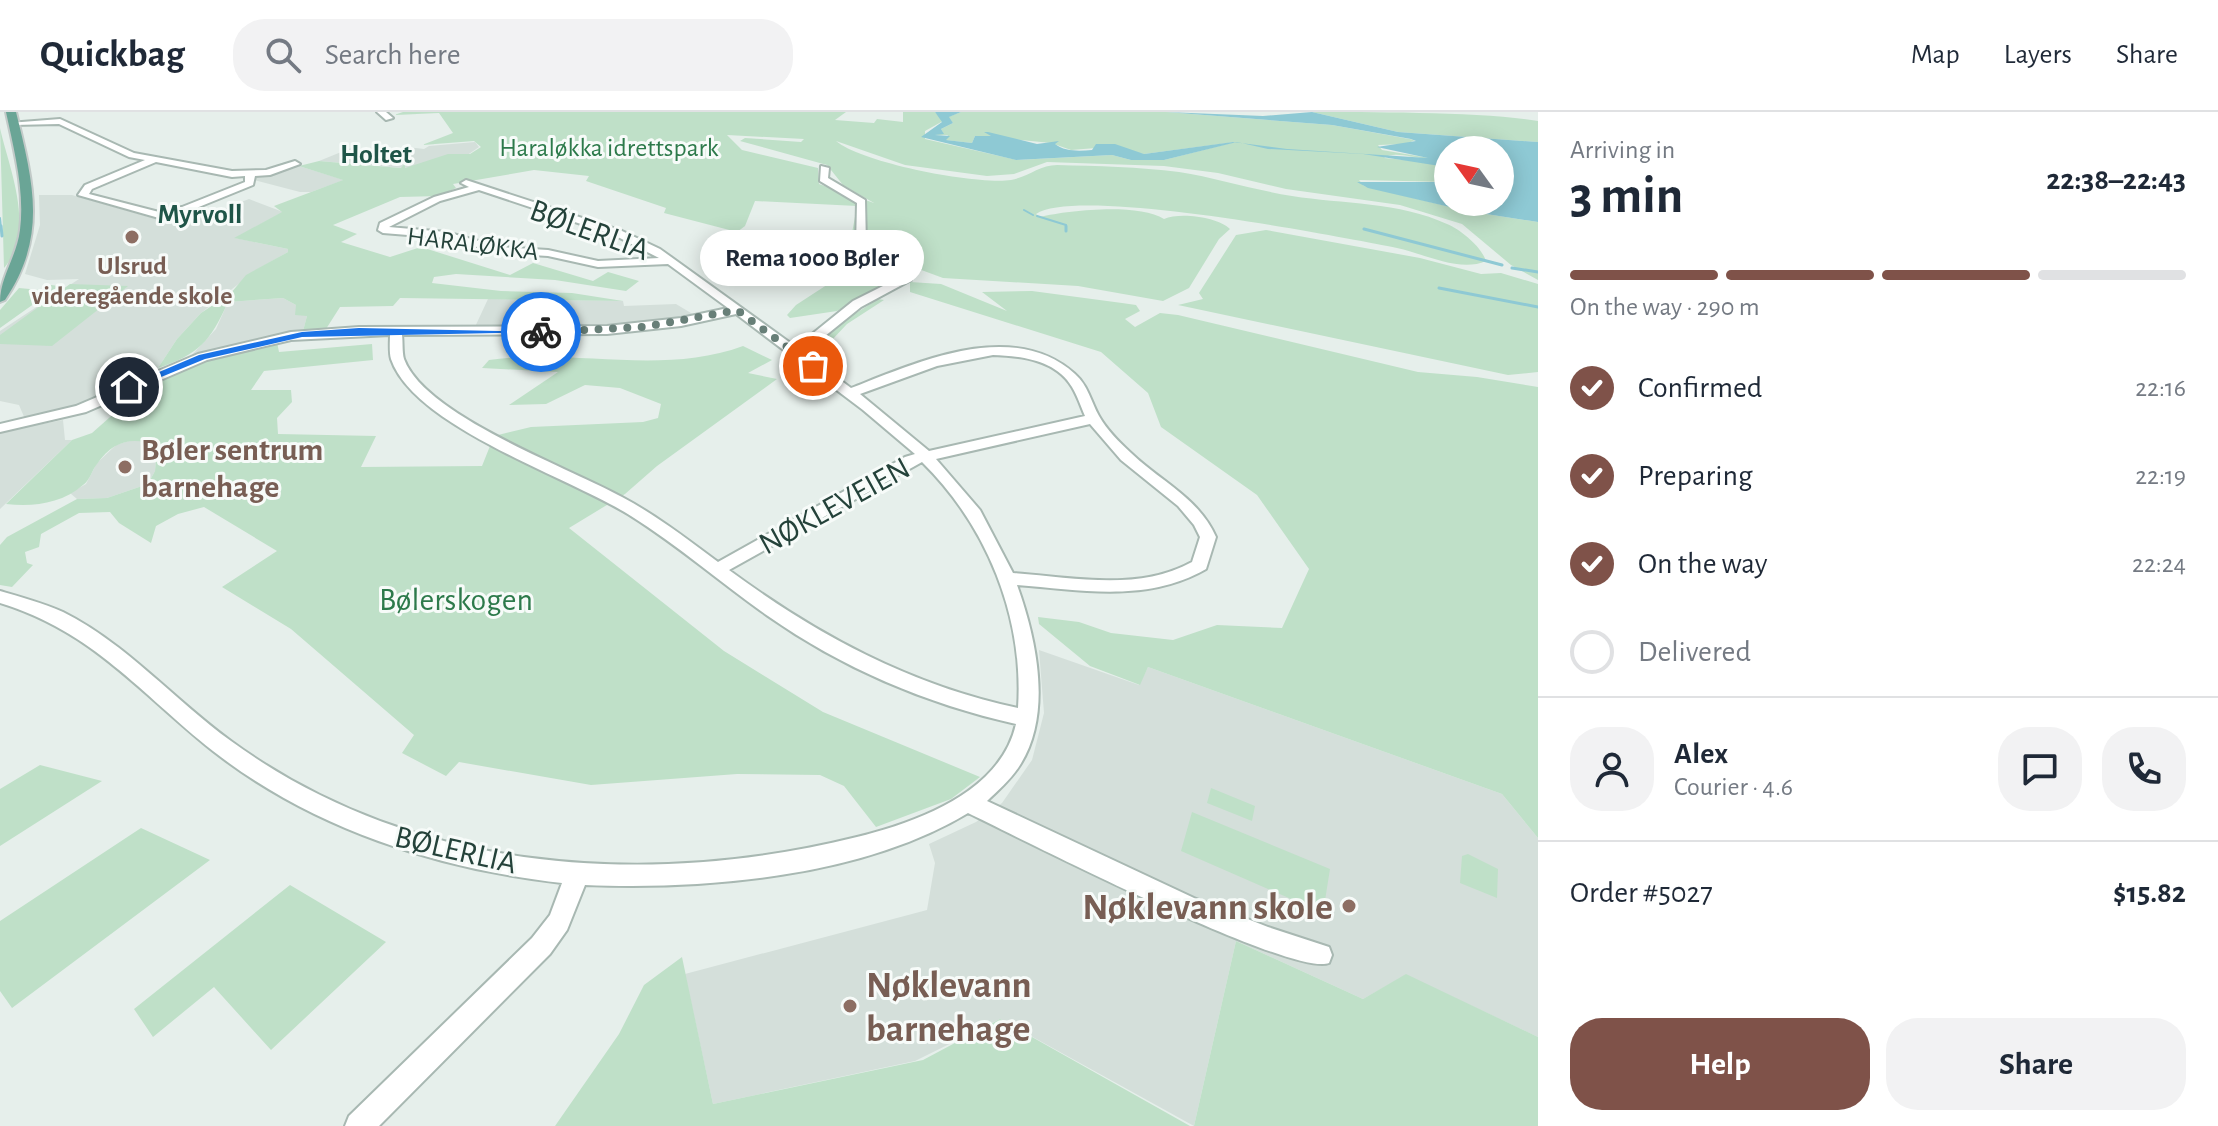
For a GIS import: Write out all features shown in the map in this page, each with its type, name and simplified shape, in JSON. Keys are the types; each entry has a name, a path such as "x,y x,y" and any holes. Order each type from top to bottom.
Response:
{"main road":[{"path":"0,297 20,259 30,210 12,117"}],"street":[{"path":"60,121 72,113"},
{"path":"12,117 60,121 112,148 153,160 250,176 295,164"},
{"path":"153,160 97,182 85,189 83,195 143,213 165,214 248,185 250,176"},
{"path":"796,353 857,304 904,282 901,275 870,256 861,246 863,206 854,195 824,181 824,168"},
{"name":"HARALØKKA","path":"471,185 384,225 383,230 446,235 499,250 548,253 598,264 669,261"},
{"name":"BØLERLIA","path":"0,597 53,615 99,642 219,743 282,788 326,810 412,842 492,862 578,872 646,874 728,870 856,848 916,830 971,804 1010,764 1021,742 1026,718 1026,657 1020,621 1007,578 974,514 909,439 669,261 618,233 471,185"},
{"path":"0,428 81,409 172,368 243,346 317,333 598,331 681,322 737,310"},
{"path":"396,331 394,345 407,373 426,396 458,422 618,500 772,610 844,653 925,688 1026,718"},
{"path":"851,393 961,354 1008,351 1043,359 1069,374 1093,419 1132,462 1194,512 1208,537 1205,559 1187,575 1150,586 1007,578"},
{"name":"NØKLEVEIEN","path":"718,569 890,470 925,456 1093,419"},
{"path":"971,804 1186,906 1268,939 1320,955"},
{"path":"359,1126 541,946 559,922 578,872"}],"shaded area":[{"path":"475,142 479,147 463,158 404,168 319,161 351,148 382,153 407,147 424,149"},
{"path":"299,166 344,180 311,192 300,192 250,179 249,176"},
{"path":"39,195 72,195 181,226 249,199 283,212 235,238 288,249 288,252 258,269 201,313 177,339 158,368 72,408 25,419 19,405 0,401 0,331 79,279 47,280 25,274 40,225"},
{"path":"283,298 307,316 303,331 242,342 190,357 216,329 228,302"},
{"path":"488,299 623,301 624,306 676,304 696,316 613,327 474,329"},
{"path":"63,420 65,440 72,440 0,509 0,432"},
{"name":"Bøler sentrum barnehage","path":"138,438 157,445 155,471 148,484 107,498 77,499 70,493 86,484 97,463 116,445"},
{"path":"1039,650 1139,685 1148,667 1502,794 1538,838 1538,1037 1406,975 1363,999 1236,941 1194,1126 1000,1019 915,1061 713,1104 685,974 927,910 935,863 929,844 976,822 1002,803 1032,760 1044,713"}],"green space":[{"name":"Haraløkka idrettspark","path":"403,112 846,112 835,120 874,123 877,119 903,122 903,112 935,112 943,121 925,131 925,139 1017,160 1112,155 1131,160 1164,160 1235,142 1144,154 1096,148 1071,150 1051,143 1012,139 1019,144 1011,147 994,141 1003,139 975,136 972,143 945,140 948,135 934,135 943,133 941,129 953,123 948,117 961,112 1166,112 1332,125 1415,140 1406,144 1378,145 1382,150 1429,158 1399,155 1384,158 1434,163 1434,182 1359,180 1364,186 1434,203 1434,215 1400,205 1286,189 1218,173 1164,166 1047,162 1014,174 987,176 905,165 836,141 869,157 947,176 1011,180 1057,165 1164,170 1292,196 1410,211 1464,234 1486,261 1464,265 1397,248 1210,216 1153,209 1061,207 1036,214 1040,217 1085,210 1121,209 1164,219 1198,217 1217,221 1230,229 1219,239 1189,288 1163,301 1078,286 943,278 897,261 876,247 863,249 897,277 896,280 837,311 790,318 787,315 796,305 839,277 843,271 821,245 740,237 801,233 836,238 859,247 852,233 857,206 755,201 745,226 737,232 664,213 666,208 586,181 589,176 534,170 453,184 456,188 439,196 400,197 333,225 357,234 341,242 390,257 421,247 510,275 533,263 593,281 608,272 639,281 626,291 555,280 456,274 434,277 432,283 501,291 572,293 623,301 400,298 393,306 340,307 326,329 303,331 307,316 295,315 296,305 283,298 228,302 202,345 158,368 177,339 201,313 231,293 246,275 288,252 288,249 234,238 282,212 274,206 343,180 299,166 319,161 401,168 405,163 405,168 448,154 470,154 481,147 474,141 422,145 453,133 439,113 394,115","holes":["727,135 804,139 801,142 745,138 740,141 827,165 843,185 874,203 819,184 818,168 742,150"]},
{"path":"1312,112 1428,113 1538,121 1538,142 1514,140 1514,136 1398,132"},
{"path":"0,128 19,217 14,253 4,268"},
{"path":"1436,216 1499,216 1538,222 1538,280 1511,265 1462,224"},
{"path":"1266,230 1420,258 1481,274 1501,273 1538,284 1538,372 1508,375 1178,305 1203,299 1199,293 1236,235"},
{"path":"910,282 941,284 1007,311 982,292 1032,291 1136,305 1140,311 1125,319 1135,327 1160,313 1178,315 1418,372 1538,387 1538,838 1502,794 1148,667 1140,685 1090,666 1039,624 1038,617 1079,622 1111,633 1173,640 1217,625 1282,628 1309,569 1257,495 1161,427 1148,393 1101,352 910,292"},
{"path":"70,284 128,286 52,346 0,344 0,335"},
{"path":"51,285 59,286 0,328 0,310 19,288 40,290"},
{"path":"878,299 884,300 847,324 815,358 807,351 825,333"},
{"name":"Bølerskogen","path":"277,342 279,352 372,344 373,360 264,371 251,390 291,390 292,402 277,418 278,434 376,436 361,467 482,466 494,436 531,427 643,422 658,418 661,404 620,388 585,385 546,404 509,405 558,372 482,368 489,360 520,357 681,359 712,355 743,346 772,360 748,373 777,379 657,466 625,494 569,528 724,651 823,712 980,777 951,799 876,827 844,786 820,775 737,774 591,785 459,762 446,776 402,753 414,735 291,629 222,587 277,551 204,507 178,514 156,526 151,543 119,523 110,512 79,513 41,534 39,547 25,552 27,563 33,565 12,587 0,585 0,545 7,537 77,499 107,498 148,484 155,471 157,446 131,441 110,450 85,483 65,496 36,504 6,504 72,440 92,433 118,410 128,392 199,363"},
{"path":"40,765 102,781 0,846 0,789"},
{"path":"1211,788 1255,806 1252,821 1207,803"},
{"path":"1192,812 1330,869 1323,913 1181,851"},
{"path":"141,828 210,860 12,1008 0,991 0,921"},
{"path":"1468,854 1498,869 1497,898 1460,883 1462,856"},
{"path":"290,885 386,942 271,1050 214,987 153,1037 134,1009"},
{"path":"1236,941 1363,999 1406,974 1538,1037 1538,1126 1194,1126"},
{"path":"682,957 713,1104 923,1060 1000,1019 1190,1126 555,1126 619,1034 644,985"}],"water":[{"path":"935,112 961,112 949,117 953,123 941,129 944,134 935,135 950,136 946,140 972,143 975,136 991,136 984,132 988,132 1037,144 1059,141 1055,144 1073,150 1092,150 1096,144 1115,144 1144,154 1236,142 1164,160 1131,160 1112,155 1016,160 921,137 942,122"},
{"path":"1166,112 1263,116 1312,112 1398,132 1454,136 1434,136 1434,165 1363,154 1268,149 1242,143 1428,158 1377,147 1416,141 1411,139 1332,125"},
{"path":"1514,140 1538,142 1538,222 1499,216 1514,216"},
{"path":"1357,182 1434,182 1434,203 1368,188"}],"waterway":[{"path":"1024,210 1033,215"},
{"path":"1037,216 1066,225 1066,231"},
{"path":"0,218 1,228"},
{"path":"1,226 2,236"},
{"path":"1364,229 1502,265"},
{"path":"1512,268 1538,272"},
{"path":"1439,288 1538,307"}],"way so far":[{"path":"541,332 644,327 737,310 813,366"}],"place":[{"name":"Ulsrud videregående skole","path":"132,237"},
{"name":"Rema 1000 Bøler","path":"813,366"},
{"name":"Bøler sentrum barnehage","path":"125,467"},
{"name":"Nøklevann skole","path":"1349,906"},
{"name":"Nøklevann barnehage","path":"850,1006"}],"district":[{"name":"Holtet","path":"376,153"},
{"name":"Myrvoll","path":"200,213"}],"route":[{"path":"129,387 203,357 302,335 359,331 541,332"}]}
